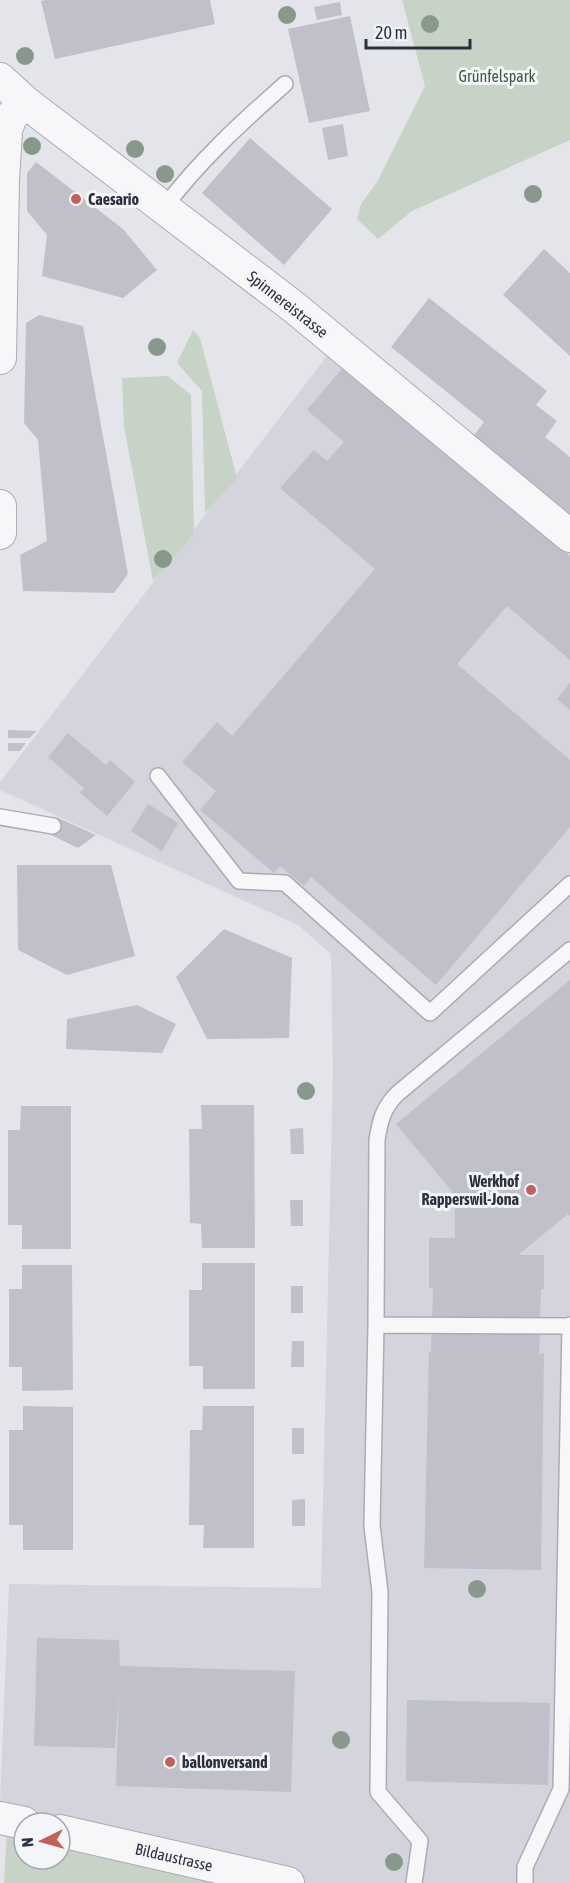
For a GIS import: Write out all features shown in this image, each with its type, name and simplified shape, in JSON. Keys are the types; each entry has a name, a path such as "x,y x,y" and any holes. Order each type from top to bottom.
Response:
{"street":[{"name":"Spinnereistrasse","path":"0,79 25,102 296,308 570,536"},
{"path":"0,358 1,181 6,130 11,117 25,102"},
{"path":"0,506 0,533"},
{"name":"Bildaustrasse","path":"72,1834 288,1883"}],"lane":[{"path":"164,208 174,194 238,126 285,84"},
{"path":"158,776 239,881 285,883 430,1013 570,884"},
{"path":"0,817 53,826"},
{"path":"414,1883 420,1841 378,1792 380,1592 372,1526 377,1140 380,1119 388,1103 397,1094 570,950"},
{"path":"376,1325 570,1326 561,1789 525,1867 525,1883"}],"shaded area":[{"path":"337,343 570,536 570,1883 292,1883 72,1823 72,1811 26,1811 0,1804 9,1584 321,1588 333,1071 331,954 298,925 0,790 0,782"}],"green space":[{"name":"Grünfelspark","path":"402,0 570,0 570,140 412,211 378,239 357,219 361,204 377,182 425,86"},
{"path":"193,330 200,338 237,478 205,513 202,391 177,363"},
{"path":"168,376 191,395 194,534 153,581 124,426 122,378"},
{"path":"7,1828 12,1829 12,1871 72,1871 72,1843 249,1883 4,1883"}],"building":[{"path":"210,0 215,24 55,59 41,1"},
{"path":"340,2 342,15 317,20 314,7"},
{"path":"350,16 370,111 309,123 288,29"},
{"path":"343,124 348,156 328,160 322,128"},
{"path":"250,138 332,209 284,265 202,193"},
{"path":"36,162 123,229 157,270 123,298 42,276 47,235 27,211 27,173"},
{"path":"544,249 570,273 570,356 503,295"},
{"path":"429,298 547,391 536,405 557,421 545,437 570,457 570,517 471,439 484,422 391,347"},
{"path":"39,315 83,326 128,574 114,593 23,591 20,555 47,541 38,440 24,423 26,323"},
{"path":"346,364 570,556 570,660 507,606 457,664 570,760 570,827 436,985 311,877 304,886 280,866 274,873 200,810 216,791 182,762 217,722 232,736 375,569 280,488 314,450 327,461 344,442 307,410"},
{"path":"570,683 570,710 557,699"},
{"path":"8,730 36,731 30,738 8,738"},
{"path":"68,733 106,765 110,760 135,782 107,816 80,793 84,788 48,757"},
{"path":"8,743 26,743 20,751 8,751"},
{"path":"148,804 178,823 162,851 131,831"},
{"path":"56,817 96,835 78,848 51,835"},
{"path":"17,865 111,865 135,956 67,975 18,950"},
{"path":"224,929 292,958 289,1038 207,1039 176,977"},
{"path":"570,980 570,1216 568,1214 518,1255 544,1255 539,1354 544,1353 541,1570 424,1568 429,1351 431,1352 433,1288 429,1288 429,1238 455,1238 455,1195 396,1124"},
{"path":"137,1005 176,1024 162,1053 66,1049 67,1019"},
{"path":"201,1105 254,1105 255,1248 202,1248 201,1224 190,1223 189,1129 202,1129"},
{"path":"21,1106 71,1106 71,1249 22,1249 22,1225 8,1225 8,1130 20,1130"},
{"path":"303,1128 304,1154 291,1154 290,1129"},
{"path":"290,1200 303,1200 303,1226 291,1226"},
{"path":"202,1263 255,1263 255,1389 203,1389 203,1366 189,1366 189,1290 202,1290"},
{"path":"22,1265 72,1265 73,1390 22,1391 22,1367 9,1367 9,1289 22,1289"},
{"path":"291,1286 303,1286 303,1313 291,1313"},
{"path":"292,1341 304,1341 304,1367 291,1367"},
{"path":"23,1406 73,1407 73,1550 23,1550 23,1525 9,1525 9,1430 23,1430"},
{"path":"203,1406 254,1406 254,1548 203,1548 204,1525 189,1525 190,1430 202,1430"},
{"path":"292,1428 304,1428 304,1454 292,1454"},
{"path":"305,1499 305,1526 292,1526 292,1500"},
{"path":"37,1638 119,1640 120,1666 295,1671 291,1792 116,1786 119,1694 115,1748 34,1746"},
{"path":"407,1700 550,1703 548,1785 406,1781"}],"place":[{"name":"Caesario","path":"76,199"},
{"name":"Werkhof Rapperswil-Jona","path":"531,1190"},
{"name":"ballonversand","path":"170,1762"}]}
